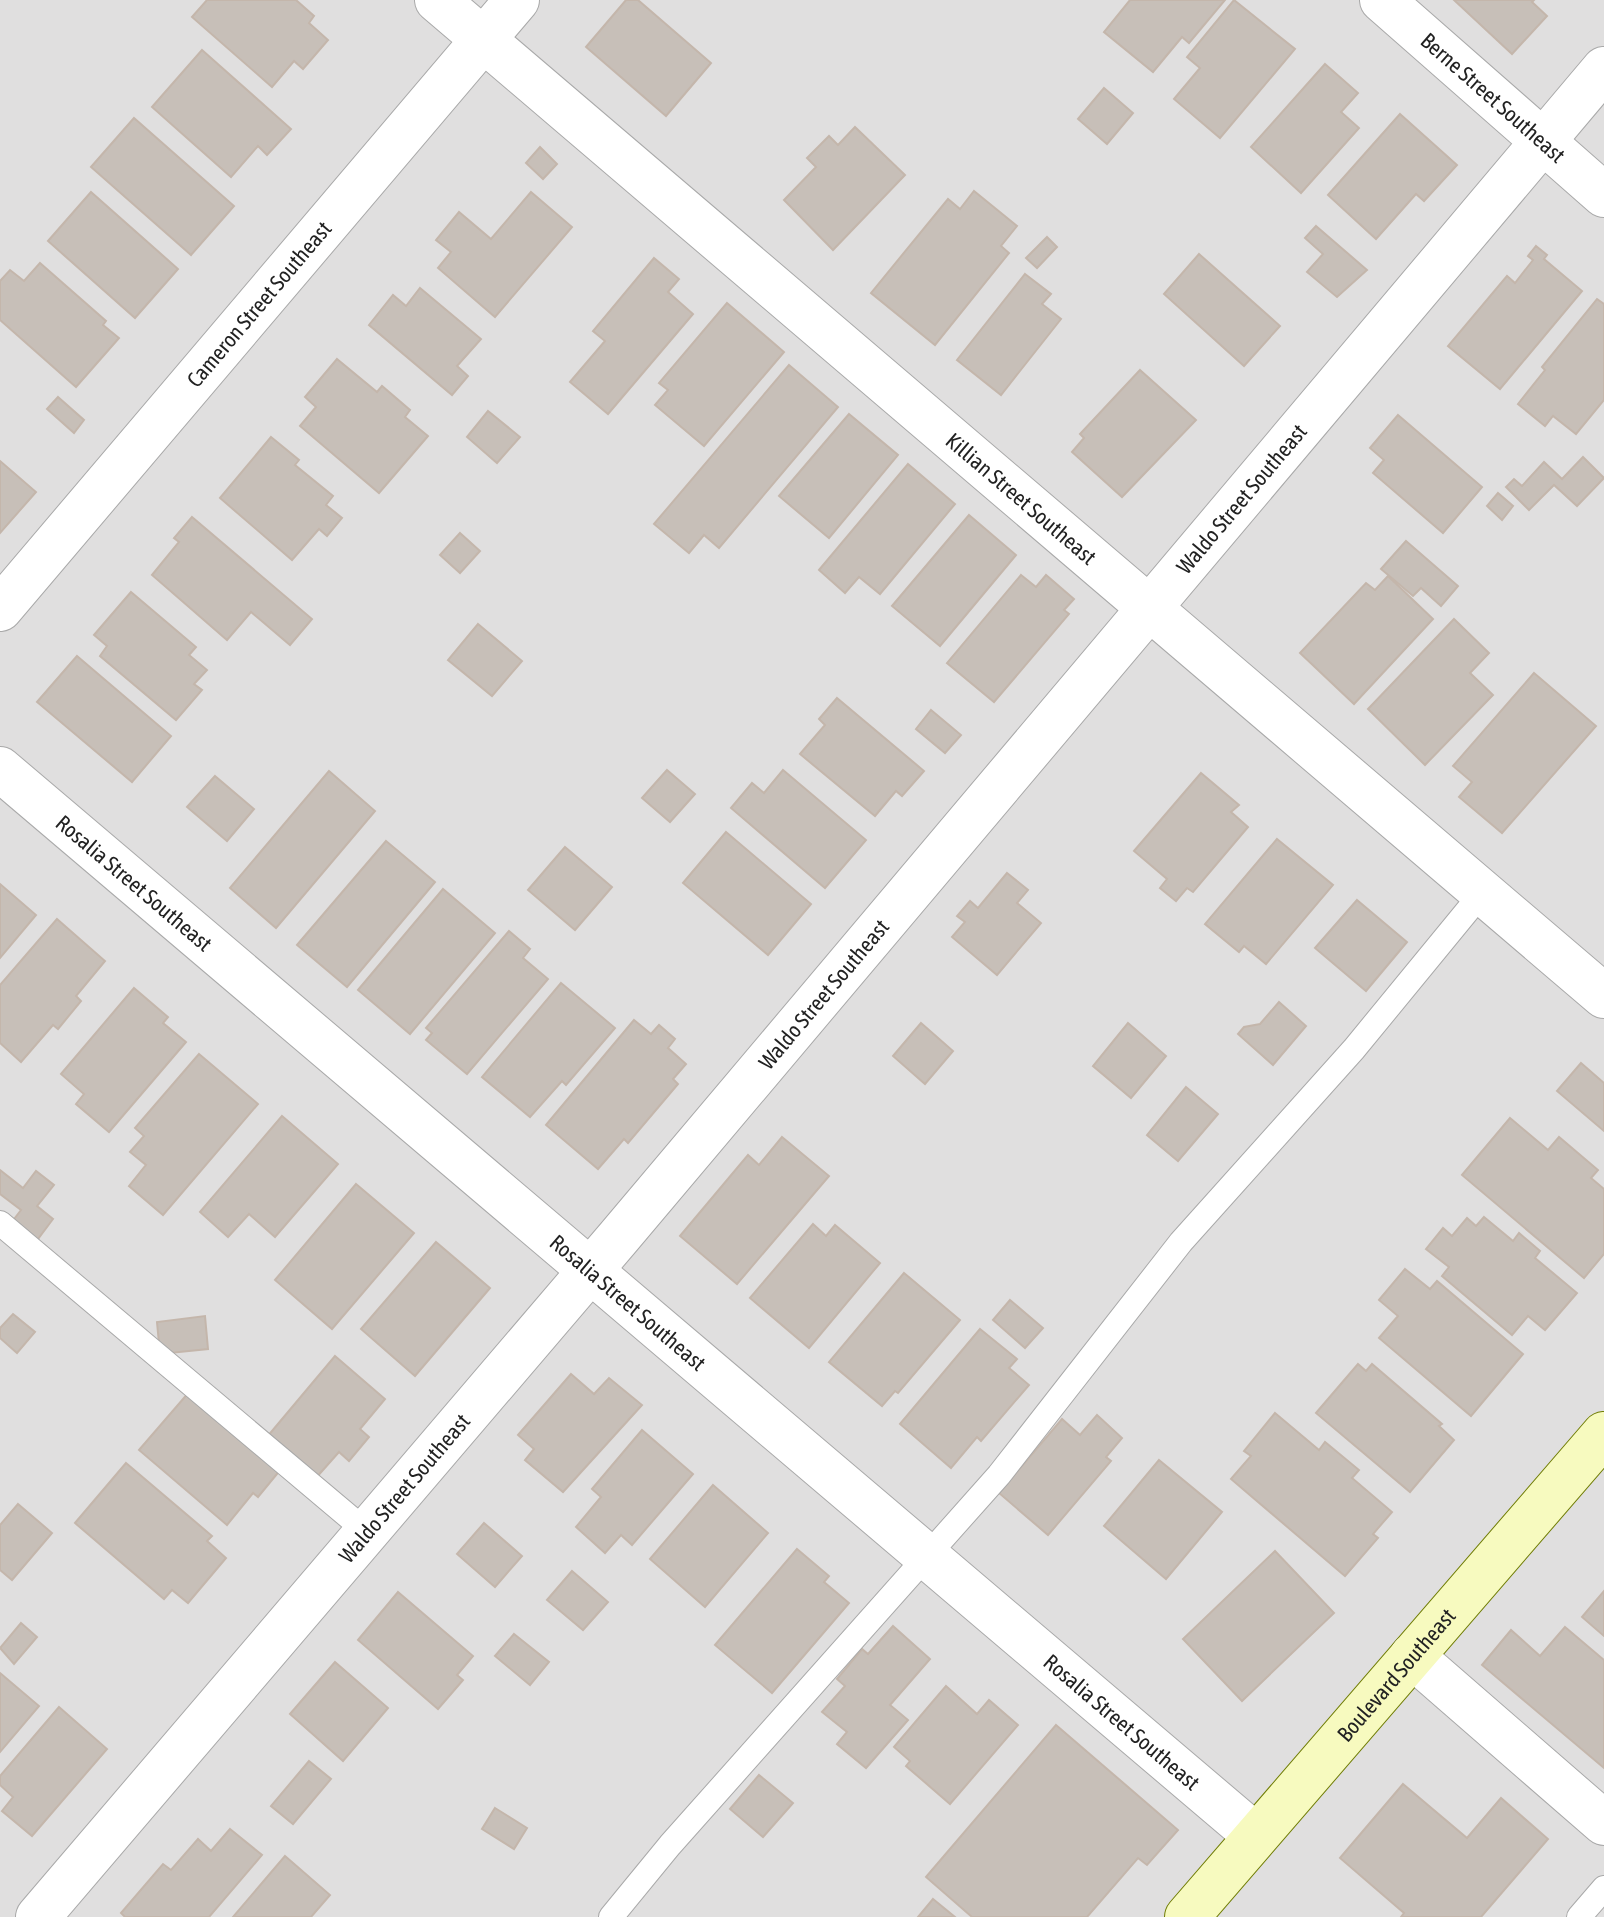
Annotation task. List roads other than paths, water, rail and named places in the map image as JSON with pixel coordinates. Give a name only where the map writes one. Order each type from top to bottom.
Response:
[{"type":"main road","name":"Boulevard Southeast","points":[[1187,1917],[1604,1434]]},
{"type":"street","name":"Killian Street Southeast","points":[[437,0],[1604,996]]},
{"type":"street","name":"Cameron Street Southeast","points":[[0,609],[517,0]]},
{"type":"street","name":"Berne Street Southeast","points":[[1382,0],[1604,195]]},
{"type":"street","name":"Waldo Street Southeast","points":[[38,1917],[590,1271],[1604,69]]},
{"type":"street","name":"Rosalia Street Southeast","points":[[0,769],[1256,1836]]},
{"type":"street","points":[[1412,1656],[1604,1823]]},
{"type":"lane","points":[[611,1917],[670,1845],[999,1475],[1181,1242],[1364,1037],[1482,893]]},
{"type":"lane","points":[[0,1223],[367,1532]]},
{"type":"lane","points":[[1579,1917],[1604,1888]]}]
